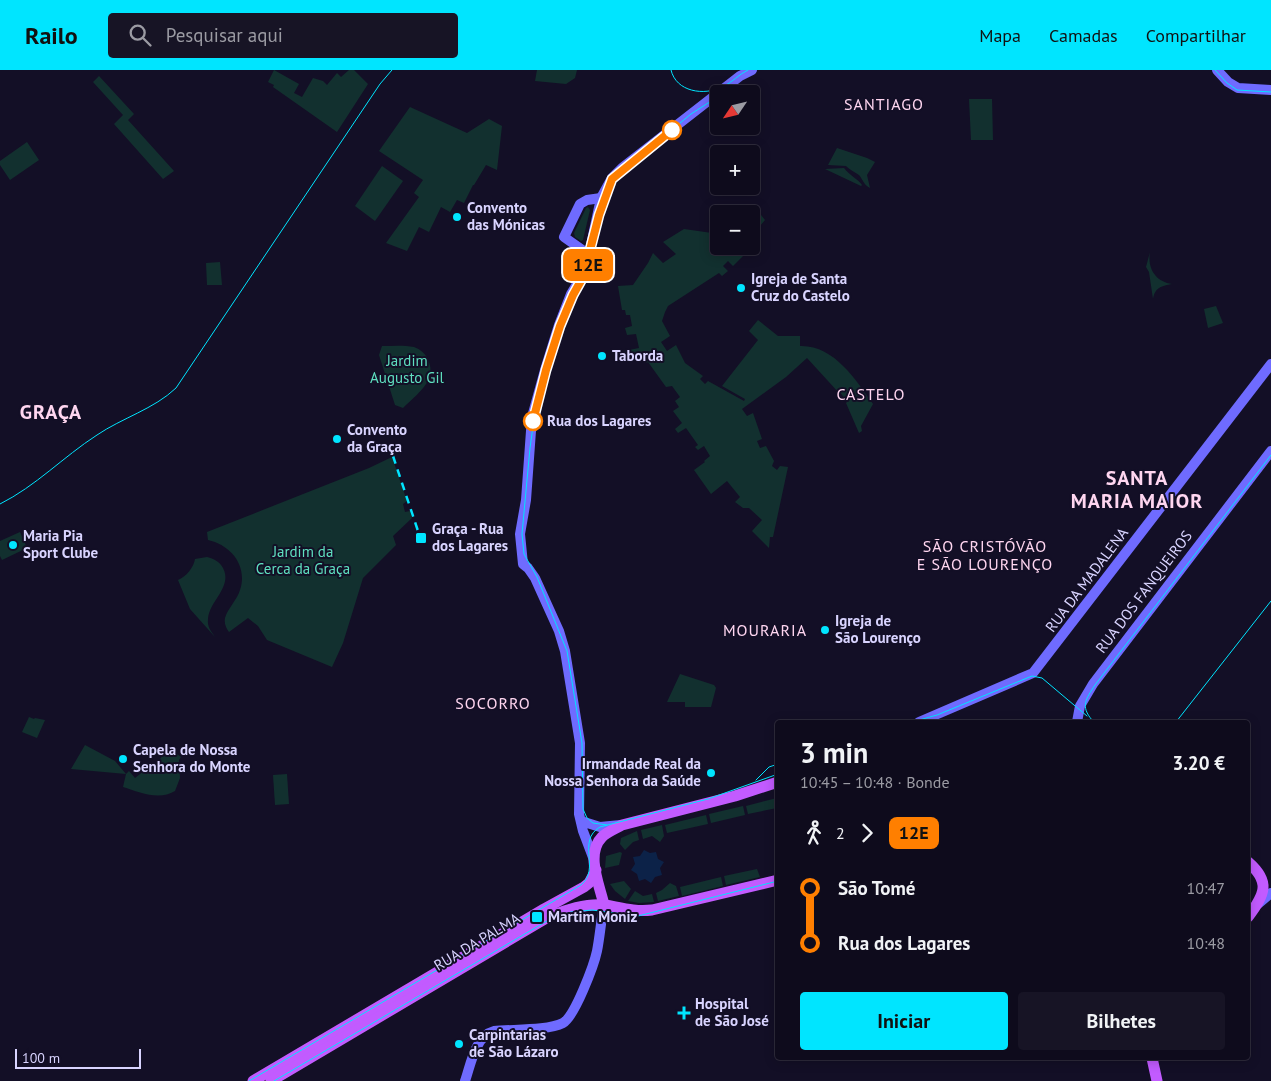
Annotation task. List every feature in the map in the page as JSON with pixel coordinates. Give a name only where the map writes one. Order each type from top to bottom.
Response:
[{"type":"main road","points":[[604,905],[595,865],[594,851],[597,842],[607,833],[622,825],[735,796],[775,783]]},
{"type":"main road","points":[[1250,864],[1260,872],[1264,884],[1263,893],[1250,914]]},
{"type":"main road","name":"RUA DA PALMA","points":[[255,1080],[584,887],[590,883],[595,865]]},
{"type":"main road","name":"RUA DA PALMA","points":[[271,1081],[548,917],[573,908],[604,905],[631,911],[652,910],[775,881]]},
{"type":"main road","points":[[1153,1060],[1157,1081]]},
{"type":"street","points":[[595,865],[579,814],[580,742],[565,651],[559,631],[535,578],[526,566],[520,534],[526,500],[529,449],[535,405],[559,325],[571,294],[586,269],[601,198],[612,178],[622,168],[740,76],[752,70]]},
{"type":"street","points":[[1217,70],[1232,85],[1243,90],[1271,90]]},
{"type":"street","points":[[588,256],[582,249],[564,238],[580,204],[587,200],[601,198]]},
{"type":"street","name":"RUA DA MADALENA","points":[[924,720],[1036,672],[1271,364]]},
{"type":"street","name":"RUA DOS FANQUEIROS","points":[[1077,720],[1080,706],[1099,676],[1271,451]]},
{"type":"street","points":[[580,821],[600,827],[622,825]]},
{"type":"street","points":[[1250,914],[1271,893]]},
{"type":"street","points":[[465,1081],[478,1044],[487,1033],[553,1026],[570,1018],[585,986],[596,955],[604,905]]},
{"type":"green space","points":[[274,70],[299,84],[294,93],[302,97],[313,78],[323,81],[327,85],[337,73],[341,77],[349,70],[354,70],[368,84],[337,132],[273,87],[274,85],[268,82]]},
{"type":"green space","points":[[537,70],[577,70],[575,78],[566,84],[535,81]]},
{"type":"green space","points":[[99,76],[134,114],[128,120],[174,171],[163,179],[114,124],[123,115],[93,82]]},
{"type":"green space","points":[[969,99],[992,99],[993,140],[971,140]]},
{"type":"green space","points":[[410,107],[467,133],[489,119],[502,126],[497,170],[486,165],[464,203],[457,200],[450,212],[441,207],[429,232],[419,227],[407,251],[386,243],[419,197],[414,193],[423,180],[379,151]]},
{"type":"green space","points":[[27,142],[39,160],[10,180],[0,165],[0,161]]},
{"type":"green space","points":[[837,148],[875,162],[867,175],[870,188],[859,175],[846,166],[828,165]]},
{"type":"green space","points":[[382,166],[403,181],[375,221],[355,206]]},
{"type":"green space","points":[[844,168],[862,185],[861,186],[825,169]]},
{"type":"green space","points":[[588,207],[590,210],[583,240],[581,241],[575,237],[574,233]]},
{"type":"green space","points":[[760,214],[765,220],[760,226]]},
{"type":"green space","points":[[684,229],[710,233],[710,255],[744,255],[733,266],[728,261],[723,266],[728,271],[722,276],[719,273],[668,306],[662,321],[670,336],[661,342],[667,351],[676,345],[685,363],[703,376],[700,379],[705,384],[708,381],[744,401],[745,399],[722,386],[758,340],[749,331],[758,320],[778,336],[800,336],[800,346],[812,347],[834,358],[851,375],[873,404],[861,426],[862,431],[859,433],[847,402],[840,392],[807,358],[786,377],[742,409],[747,416],[753,413],[762,439],[757,441],[760,448],[766,446],[774,461],[772,466],[777,470],[780,466],[788,467],[773,537],[770,537],[769,548],[752,531],[762,520],[749,508],[743,508],[735,502],[740,497],[727,481],[711,494],[694,470],[710,456],[704,446],[698,450],[695,447],[698,445],[686,428],[678,433],[675,429],[682,423],[673,411],[679,407],[675,401],[680,397],[672,386],[666,387],[648,362],[646,363],[638,352],[626,361],[624,351],[639,348],[636,334],[627,335],[625,328],[632,326],[630,315],[626,315],[625,310],[622,310],[618,286],[633,285],[653,253],[663,263],[676,254],[663,242]]},
{"type":"green space","points":[[1150,252],[1150,264],[1154,274],[1161,281],[1172,284],[1162,286],[1157,290],[1153,299],[1149,272],[1146,267]]},
{"type":"green space","points":[[220,262],[222,285],[207,285],[206,263]]},
{"type":"green space","points":[[1216,306],[1223,323],[1208,328],[1204,309]]},
{"type":"green space","name":"Jardim Augusto Gil","points":[[382,346],[414,347],[423,352],[428,360],[430,374],[428,381],[403,408],[395,405],[379,355]]},
{"type":"green space","name":"Jardim da Cerca da Graça","points":[[392,457],[407,501],[403,504],[405,512],[410,511],[412,518],[393,536],[396,545],[363,578],[343,643],[332,667],[267,640],[258,626],[248,618],[229,632],[225,618],[240,590],[242,573],[236,558],[224,547],[208,540],[207,532],[369,468]]},
{"type":"green space","name":"Maria Pia Sport Clube","points":[[20,532],[27,548],[2,560],[0,556],[0,541]]},
{"type":"green space","points":[[207,557],[220,564],[225,575],[223,588],[209,612],[209,627],[215,637],[190,609],[178,580],[189,571],[195,559]]},
{"type":"green space","points":[[680,674],[714,685],[716,688],[711,707],[685,707],[685,702],[667,702]]},
{"type":"green space","points":[[29,717],[45,720],[37,738],[22,732]]},
{"type":"green space","points":[[85,745],[115,761],[126,774],[71,769]]},
{"type":"green space","points":[[169,748],[181,757],[179,760],[180,778],[175,791],[169,794],[149,795],[123,787],[126,774],[129,771],[135,778],[144,771],[157,766]]},
{"type":"green space","points":[[287,774],[289,804],[275,805],[273,775]]},
{"type":"green space","points":[[775,799],[775,808],[748,814],[746,806]]},
{"type":"green space","points":[[743,806],[745,815],[711,823],[709,814]]},
{"type":"green space","points":[[706,815],[708,824],[667,833],[665,825]]},
{"type":"green space","points":[[662,825],[664,836],[660,842],[652,836],[643,839],[641,830]]},
{"type":"green space","points":[[637,831],[639,840],[633,842],[625,850],[620,844],[621,838]]},
{"type":"green space","points":[[622,853],[619,865],[605,868],[606,856]]},
{"type":"green space","points":[[757,869],[760,877],[726,885],[724,876]]},
{"type":"green space","points":[[721,877],[723,886],[682,896],[680,887]]},
{"type":"green space","points":[[624,881],[631,889],[625,899],[610,884]]},
{"type":"green space","points":[[670,883],[676,886],[679,896],[658,901],[656,893]]},
{"type":"green space","points":[[635,891],[643,896],[652,894],[654,902],[639,903],[628,901]]},
{"type":"water","points":[[644,850],[650,853],[656,852],[658,859],[664,862],[660,868],[662,875],[655,877],[651,883],[645,879],[639,881],[637,874],[631,870],[635,864],[633,857],[640,856]]},
{"type":"tram line","points":[[0,504],[26,489],[97,435],[148,408],[176,388],[380,84],[392,70]]},
{"type":"tram line","points":[[671,70],[679,83],[692,90],[699,91],[715,90],[748,70]]},
{"type":"tram line","points":[[1215,70],[1227,83],[1237,90],[1271,92]]},
{"type":"tram line","points":[[607,825],[593,823],[587,818],[583,809],[582,743],[567,651],[537,577],[524,554],[522,534],[536,405],[560,326],[573,295],[587,270],[599,215],[612,179],[691,114],[710,102]]},
{"type":"tram line","name":"12E","points":[[533,421],[560,326],[573,295],[588,267],[590,250],[599,215],[612,179],[672,130]]},
{"type":"tram line","points":[[1092,720],[1085,706],[1089,694],[1095,685],[1271,455]]},
{"type":"tram line","points":[[1178,720],[1271,601]]},
{"type":"tram line","points":[[919,720],[937,715],[1032,676],[1042,678],[1087,716]]},
{"type":"tram line","points":[[756,780],[769,767],[775,765]]},
{"type":"tram line","points":[[249,1081],[581,885],[587,878],[589,871],[590,840],[593,833],[600,827],[708,799],[775,775]]},
{"type":"tram line","points":[[274,1081],[552,918],[571,912],[592,910],[638,916],[775,882]]},
{"type":"railway","points":[[393,456],[419,534]]},
{"type":"place","name":"Convento das Mónicas","points":[[457,217]]},
{"type":"place","name":"Igreja de Santa Cruz do Castelo","points":[[741,288]]},
{"type":"place","name":"Taborda","points":[[602,356]]},
{"type":"place","name":"Rua dos Lagares","points":[[533,421]]},
{"type":"place","name":"Convento da Graça","points":[[337,439]]},
{"type":"place","name":"Graça - Rua dos Lagares","points":[[421,538]]},
{"type":"place","name":"Maria Pia Sport Clube","points":[[13,545]]},
{"type":"place","name":"Igreja de São Lourenço","points":[[825,630]]},
{"type":"place","name":"Capela de Nossa Senhora do Monte","points":[[123,759]]},
{"type":"place","name":"Irmandade Real da Nossa Senhora da Saúde","points":[[711,773]]},
{"type":"place","name":"Martim Moniz","points":[[537,917]]},
{"type":"place","name":"Hospital de São José","points":[[684,1013]]},
{"type":"place","name":"Carpintarias de São Lázaro","points":[[459,1044]]},
{"type":"district","name":"SANTIAGO","points":[[884,104]]},
{"type":"district","name":"CASTELO","points":[[871,394]]},
{"type":"district","name":"GRAÇA","points":[[51,412]]},
{"type":"district","name":"SANTA MARIA MAIOR","points":[[1137,490]]},
{"type":"district","name":"SÃO CRISTÓVÃO E SÃO LOURENÇO","points":[[985,555]]},
{"type":"district","name":"MOURARIA","points":[[765,630]]},
{"type":"district","name":"SOCORRO","points":[[493,703]]}]
